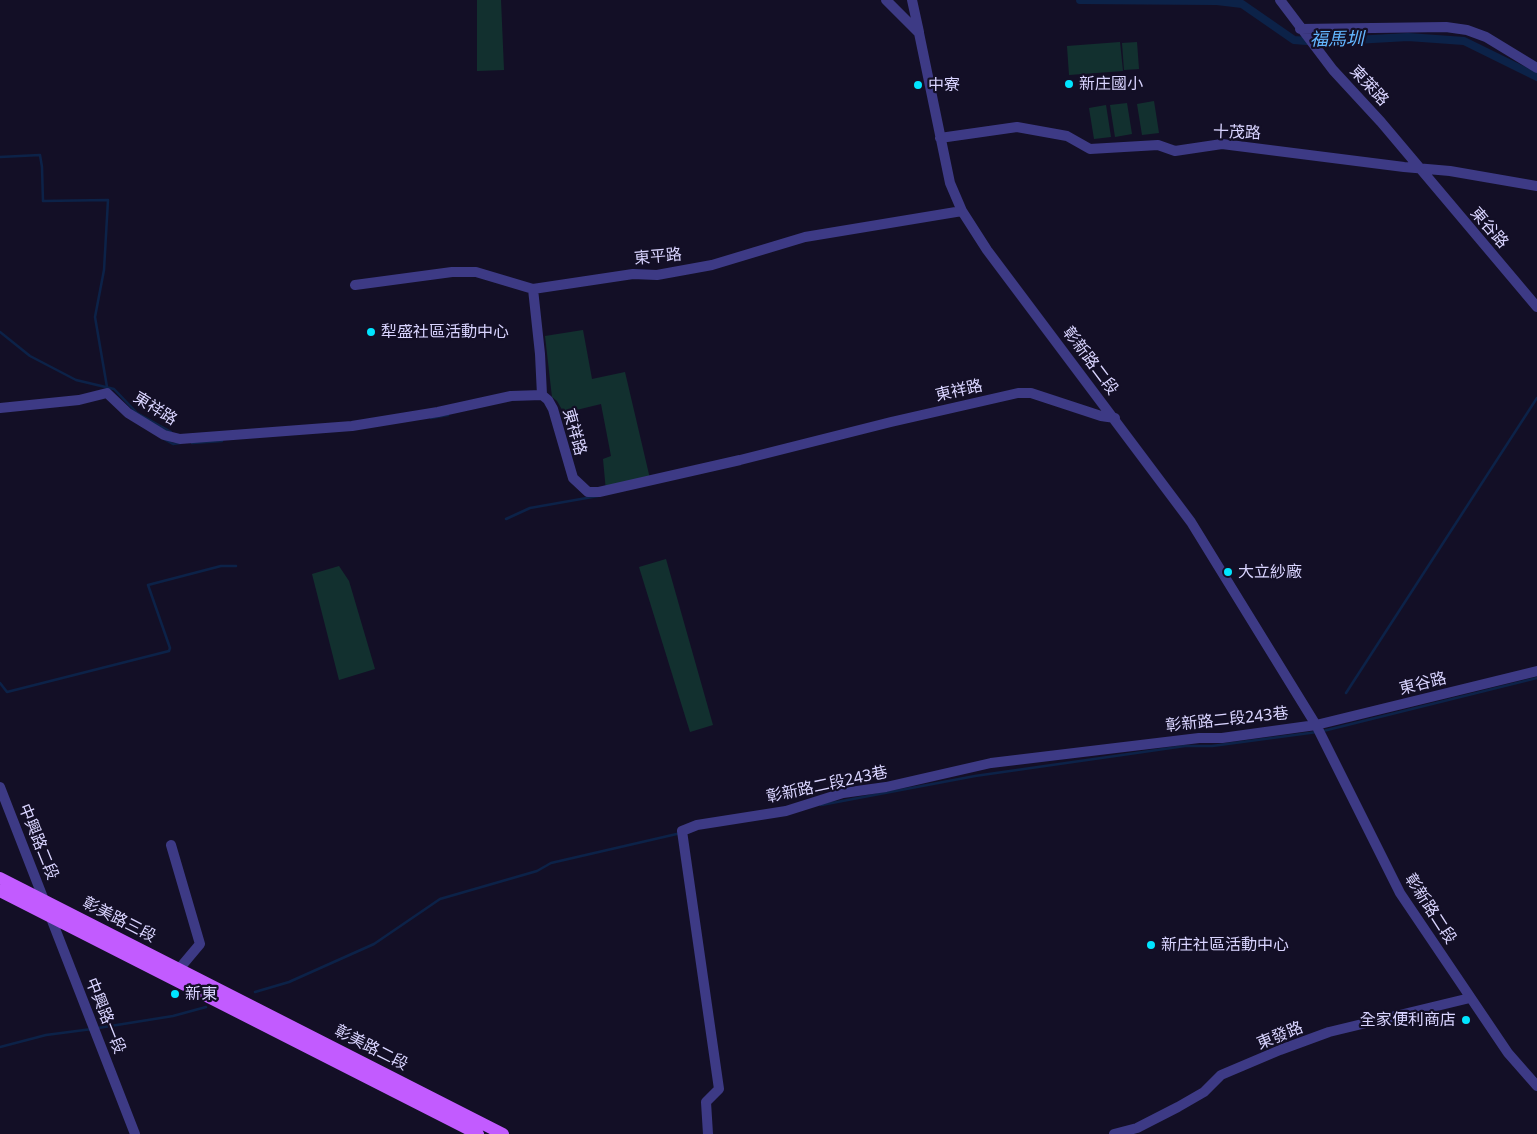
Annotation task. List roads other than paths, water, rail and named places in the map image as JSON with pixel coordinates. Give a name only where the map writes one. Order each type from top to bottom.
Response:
[{"type":"main road","name":"彰美路三段","points":[[0,878],[47,909],[220,996]]},
{"type":"main road","name":"彰美路三段","points":[[0,891],[47,909],[180,969],[220,996]]},
{"type":"main road","name":"彰美路二段","points":[[220,996],[425,1100],[503,1134]]},
{"type":"main road","name":"彰美路二段","points":[[425,1100],[478,1134]]},
{"type":"street","points":[[886,0],[919,33]]},
{"type":"street","name":"彰新路二段","points":[[912,0],[950,183],[962,211],[987,250],[1115,418],[1191,522],[1318,730],[1400,893],[1508,1053],[1537,1086]]},
{"type":"street","name":"東萊路","points":[[1280,0],[1300,29],[1333,70],[1381,122],[1418,168]]},
{"type":"street","points":[[1300,29],[1446,27],[1460,29],[1486,37],[1537,68]]},
{"type":"street","name":"十茂路","points":[[940,138],[1017,127],[1067,136],[1090,149],[1158,145],[1175,151],[1222,144],[1484,175],[1537,186]]},
{"type":"street","name":"東谷路","points":[[1418,168],[1537,306]]},
{"type":"street","name":"東平路","points":[[355,284],[452,272],[476,272],[533,289],[633,274],[658,275],[712,265],[806,237],[962,211]]},
{"type":"street","points":[[533,289],[542,395]]},
{"type":"street","name":"東祥路","points":[[0,408],[79,400],[107,393],[128,413],[164,435],[180,439],[352,426],[438,412],[511,396],[542,395],[548,400],[553,409],[573,478],[588,492],[599,492],[740,460],[891,422],[1018,393],[1031,393],[1101,416],[1115,418]]},
{"type":"street","name":"東谷路","points":[[1318,730],[1537,671]]},
{"type":"street","name":"彰新路二段243巷","points":[[708,1134],[706,1102],[719,1089],[683,835],[697,826],[786,811],[843,793],[886,788],[991,763],[1199,738],[1222,738],[1318,730]]},
{"type":"street","name":"中興路二段","points":[[0,787],[47,909]]},
{"type":"street","points":[[171,845],[200,944],[180,969]]},
{"type":"street","name":"中興路一段","points":[[47,909],[135,1134]]},
{"type":"street","name":"東發路","points":[[1114,1134],[1136,1128],[1178,1108],[1204,1092],[1222,1075],[1280,1050],[1329,1032],[1470,998]]},
{"type":"waterway","name":"福馬圳","points":[[1080,0],[1217,1],[1242,4],[1294,40],[1319,42],[1408,37],[1464,41],[1537,77]]},
{"type":"waterway","points":[[0,157],[40,155],[43,201],[108,200],[104,270],[95,317],[107,387]]},
{"type":"waterway","points":[[0,332],[30,356],[76,380],[114,389],[137,413],[171,432]]},
{"type":"waterway","points":[[1346,693],[1537,398]]},
{"type":"waterway","points":[[431,418],[448,415]]},
{"type":"waterway","points":[[164,439],[173,444],[180,443]]},
{"type":"waterway","points":[[192,443],[222,441]]},
{"type":"waterway","points":[[506,519],[530,508],[598,496]]},
{"type":"waterway","points":[[0,683],[7,692],[169,651],[170,648],[148,585],[221,566],[236,566]]},
{"type":"waterway","points":[[1323,731],[1537,678]]},
{"type":"waterway","points":[[821,805],[975,776],[1185,746],[1212,746],[1317,732]]},
{"type":"waterway","points":[[255,992],[289,982],[374,944],[440,899],[537,871],[551,863],[681,833]]},
{"type":"waterway","points":[[98,1028],[173,1016],[206,1007]]},
{"type":"waterway","points":[[0,1047],[46,1035],[92,1029]]},
{"type":"place","name":"新庄國小","points":[[1069,84]]},
{"type":"place","name":"中寮","points":[[918,85]]},
{"type":"place","name":"犁盛社區活動中心","points":[[371,332]]},
{"type":"place","name":"大立紗廠","points":[[1228,572]]},
{"type":"place","name":"新庄社區活動中心","points":[[1151,945]]},
{"type":"place","name":"新東","points":[[175,994]]},
{"type":"place","name":"全家便利商店","points":[[1466,1020]]}]
